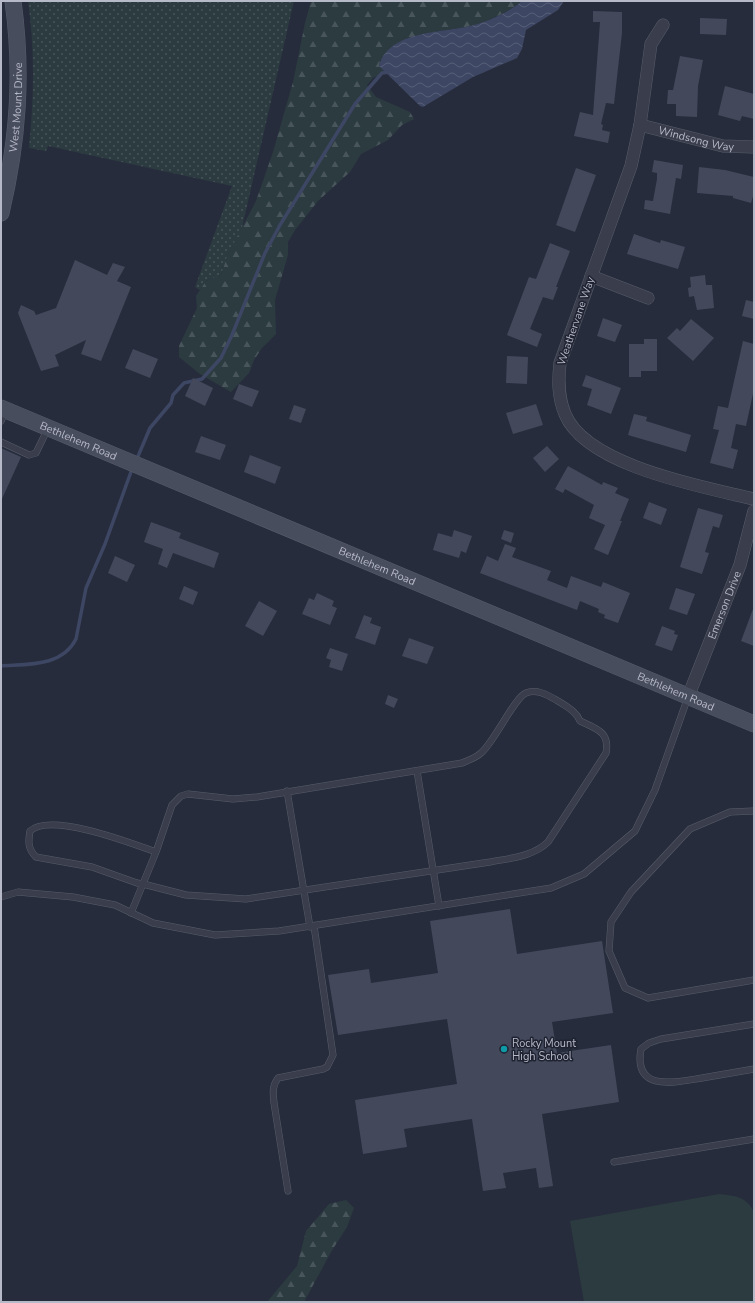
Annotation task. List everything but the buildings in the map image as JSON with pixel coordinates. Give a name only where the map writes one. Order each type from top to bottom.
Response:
[{"type":"main road","name":"West Mount Drive","points":[[1,213],[13,157],[18,122],[18,50],[13,1]]},
{"type":"main road","name":"Bethlehem Road","points":[[3,413],[48,428],[754,724]]},
{"type":"street","name":"Weathervane Way","points":[[662,25],[651,44],[640,125],[631,166],[560,364],[558,386],[560,401],[565,416],[574,430],[586,442],[617,459],[651,472],[754,499]]},
{"type":"street","name":"Windsong Way","points":[[640,125],[723,146],[754,147]]},
{"type":"street","points":[[591,276],[648,298]]},
{"type":"street","name":"Emerson Drive","points":[[688,697],[740,565],[754,511]]},
{"type":"lane","points":[[1,442],[29,455],[33,455],[36,453],[48,428]]},
{"type":"lane","points":[[131,913],[143,884],[156,852],[172,805],[181,796],[188,794],[233,799],[462,763],[480,754],[500,730],[517,700],[524,693],[531,691],[549,696],[568,707],[578,714],[580,721],[599,730],[605,736],[608,743],[606,753],[556,831],[540,849],[530,854],[246,899],[186,895],[143,884],[92,867],[36,857],[28,846],[30,831],[41,824],[97,832],[156,852]]},
{"type":"lane","points":[[1,897],[18,892],[73,897],[115,905],[153,923],[215,935],[279,931],[552,888],[584,874],[635,831],[655,790],[688,697]]},
{"type":"lane","points":[[418,771],[439,906]]},
{"type":"lane","points":[[287,791],[304,891],[312,926],[332,1055],[327,1067],[323,1069],[278,1078],[275,1082],[273,1090],[274,1103],[288,1191]]},
{"type":"lane","points":[[754,811],[730,812],[690,829],[631,892],[611,922],[609,951],[625,988],[648,998],[754,980]]},
{"type":"lane","points":[[754,1024],[661,1039],[649,1043],[641,1049],[639,1057],[643,1072],[648,1078],[667,1084],[754,1069]]},
{"type":"lane","points":[[614,1162],[754,1139]]},
{"type":"green space","points":[[28,1],[294,1],[241,232],[228,254],[221,275],[206,281],[200,290],[195,287],[232,186],[48,146],[46,151],[29,148],[32,111],[33,56]]},
{"type":"green space","points":[[311,1],[522,1],[504,13],[477,24],[432,32],[405,39],[385,54],[379,66],[385,72],[373,78],[367,85],[376,97],[410,112],[414,119],[402,125],[388,140],[361,154],[350,172],[318,201],[295,230],[288,242],[288,255],[275,300],[276,334],[262,348],[254,360],[249,373],[231,392],[200,374],[179,357],[179,346],[197,308],[196,296],[206,281],[221,275],[228,254],[256,201],[273,152],[293,82]]},
{"type":"green space","points":[[719,1194],[735,1196],[744,1200],[754,1212],[754,1302],[584,1302],[570,1221]]},
{"type":"green space","points":[[346,1200],[354,1208],[347,1227],[331,1252],[304,1302],[267,1302],[297,1266],[306,1231],[329,1204]]},
{"type":"water","points":[[522,1],[564,1],[558,10],[526,30],[522,49],[517,58],[473,77],[423,107],[420,106],[379,66],[385,54],[405,39],[432,32],[477,24],[504,13]]},
{"type":"waterway","points":[[136,461],[150,428],[171,403],[173,395],[184,383],[202,379],[221,358],[232,335],[265,253],[280,225],[355,104],[382,73],[390,72]]},
{"type":"waterway","points":[[1,666],[32,664],[53,659],[62,655],[70,648],[76,639],[86,588],[105,544],[132,469]]},
{"type":"place","name":"Rocky Mount High School","points":[[504,1049]]}]
